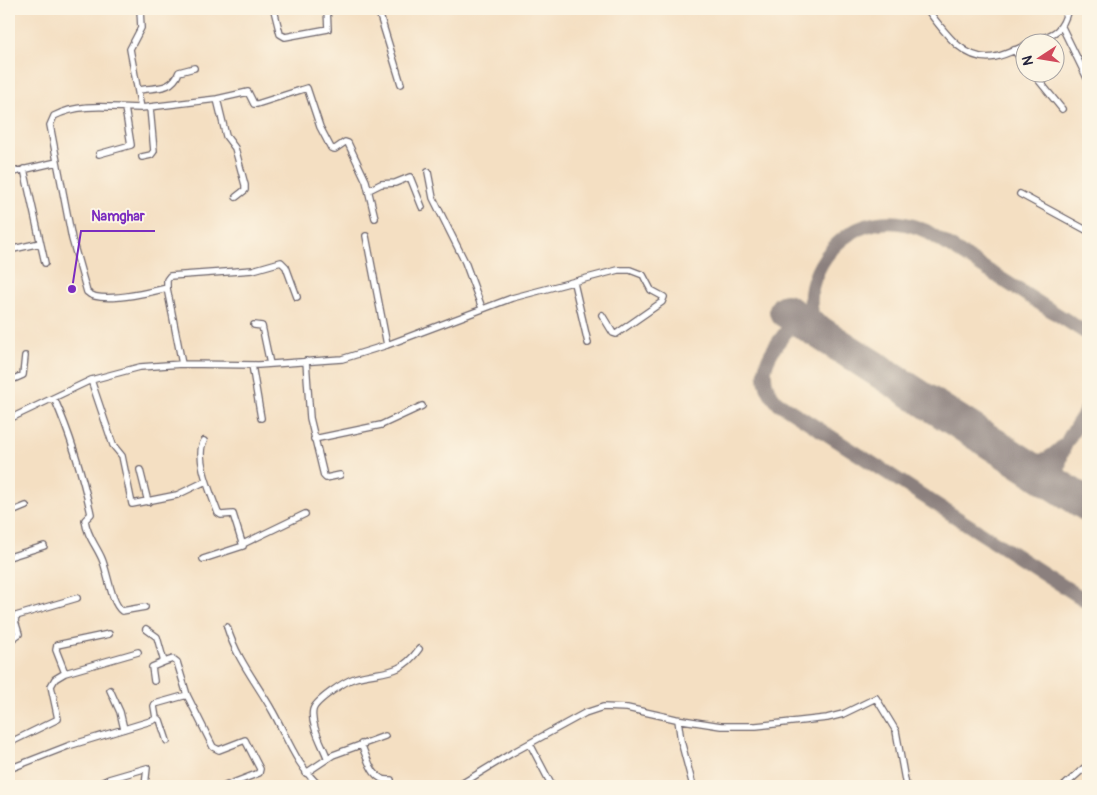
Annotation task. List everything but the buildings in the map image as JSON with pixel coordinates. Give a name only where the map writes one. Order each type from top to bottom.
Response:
[{"type":"street","points":[[141,108],[130,46],[141,28],[142,9]]},
{"type":"street","points":[[274,10],[280,34],[285,37],[328,29],[327,9]]},
{"type":"street","points":[[378,9],[400,84]]},
{"type":"street","points":[[927,9],[950,38],[973,55],[988,58],[1014,50]]},
{"type":"street","points":[[1056,32],[1062,27],[1068,9]]},
{"type":"street","points":[[1062,27],[1087,78]]},
{"type":"street","points":[[138,90],[171,85],[176,81],[178,72],[194,68]]},
{"type":"street","points":[[1040,82],[1062,109]]},
{"type":"street","points":[[167,288],[134,295],[100,298],[87,292],[72,239],[57,162],[50,122],[54,116],[72,110],[92,107],[150,108],[217,99],[248,92],[254,104],[257,104],[307,88],[320,127],[331,148],[335,149],[347,142],[369,190],[375,218]]},
{"type":"street","points":[[217,99],[226,136],[235,148],[245,185],[245,190],[236,197]]},
{"type":"street","points":[[99,154],[132,146],[125,108]]},
{"type":"street","points":[[142,157],[151,155],[154,151],[150,108]]},
{"type":"street","points":[[9,173],[57,162]]},
{"type":"street","points":[[24,169],[44,263]]},
{"type":"street","points":[[428,172],[433,198],[465,262],[482,308]]},
{"type":"street","points":[[369,190],[381,184],[395,183],[410,177],[422,206]]},
{"type":"street","points":[[1020,194],[1088,231]]},
{"type":"street","points":[[366,236],[387,345]]},
{"type":"street","points":[[9,250],[40,243]]},
{"type":"street","points":[[182,364],[167,288],[167,280],[172,275],[253,270],[281,262],[286,266],[297,297]]},
{"type":"street","points":[[9,419],[91,380],[140,366],[182,364],[252,365],[342,359],[387,345],[512,298],[618,270],[630,270],[643,275],[651,290],[664,297],[662,302],[616,334],[613,333],[602,315]]},
{"type":"street","points":[[574,283],[588,343]]},
{"type":"street","points":[[254,326],[262,326],[270,364]]},
{"type":"street","points":[[9,381],[23,375],[25,356]]},
{"type":"street","points":[[306,361],[310,390],[309,412],[314,439],[325,477],[340,475]]},
{"type":"street","points":[[252,365],[261,418]]},
{"type":"street","points":[[91,380],[113,445],[122,456],[131,503],[136,505],[185,493],[206,481]]},
{"type":"street","points":[[54,398],[77,457],[91,512],[85,520],[90,540],[102,559],[117,604],[122,611],[145,607]]},
{"type":"street","points":[[314,439],[381,424],[422,406]]},
{"type":"street","points":[[204,441],[201,449],[206,481],[218,513],[221,515],[233,514],[242,544]]},
{"type":"street","points":[[140,470],[148,502]]},
{"type":"street","points":[[9,513],[26,506]]},
{"type":"street","points":[[203,559],[241,548],[242,544],[305,514]]},
{"type":"street","points":[[9,557],[44,546]]},
{"type":"street","points":[[9,640],[19,634],[15,621],[16,616],[77,598]]},
{"type":"street","points":[[227,627],[242,665],[272,710],[306,773],[320,786]]},
{"type":"street","points":[[146,629],[157,637],[164,662]]},
{"type":"street","points":[[66,673],[56,650],[57,645],[109,634]]},
{"type":"street","points":[[327,757],[312,713],[315,705],[349,680],[384,674],[399,668],[408,662],[419,649]]},
{"type":"street","points":[[9,743],[58,720],[51,686],[55,679],[66,673],[138,652]]},
{"type":"street","points":[[154,681],[152,667],[174,660],[187,694],[213,747],[219,750],[245,740],[260,769],[258,773],[225,786]]},
{"type":"street","points":[[110,690],[120,712],[124,728]]},
{"type":"street","points":[[167,741],[160,720],[156,718],[154,706],[187,694]]},
{"type":"street","points":[[458,786],[530,744],[603,706],[627,708],[678,720],[721,726],[783,724],[843,714],[876,698],[896,731],[906,786]]},
{"type":"street","points":[[9,768],[68,746],[156,718]]},
{"type":"street","points":[[678,720],[681,741],[693,786]]},
{"type":"street","points":[[306,773],[327,757],[385,736]]},
{"type":"street","points":[[361,744],[376,777],[384,781],[391,780]]},
{"type":"street","points":[[530,744],[552,786]]},
{"type":"street","points":[[94,786],[109,779],[147,768],[145,786]]},
{"type":"street","points":[[1064,786],[1084,768],[1088,768]]},
{"type":"taxiway","points":[[822,335],[814,320],[811,304],[812,288],[817,272],[837,244],[851,233],[866,226],[889,222],[911,225],[926,231],[1088,334]]},
{"type":"taxiway","points":[[796,318],[774,348],[765,369],[765,379],[769,390],[777,402],[1088,602]]},
{"type":"taxiway","points":[[1059,486],[1058,474],[1062,453],[1070,436],[1088,408]]},
{"type":"taxiway","points":[[1022,462],[1028,463],[1045,459],[1064,445]]},
{"type":"runway","points":[[786,311],[1088,505]]},
{"type":"place","name":"Namghar","points":[[72,289]]}]
